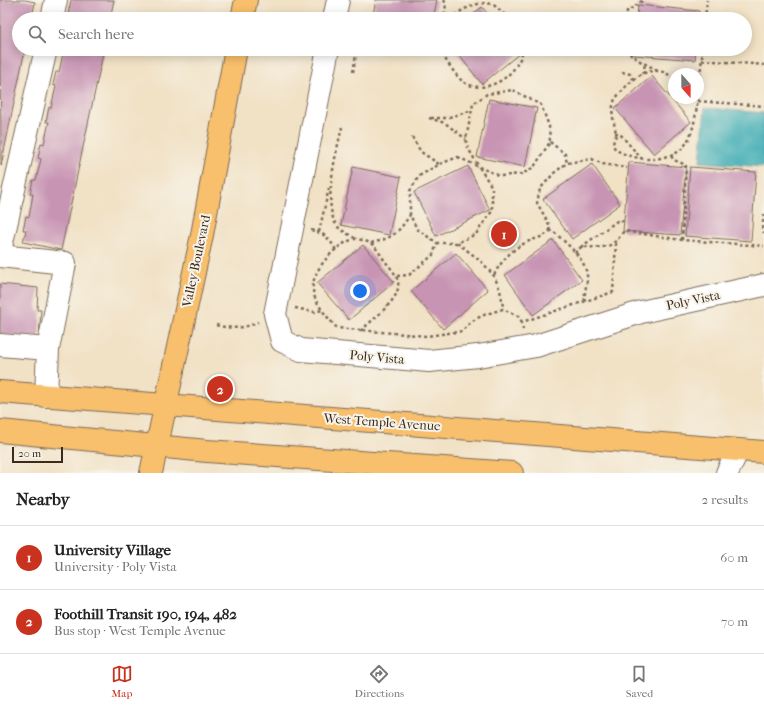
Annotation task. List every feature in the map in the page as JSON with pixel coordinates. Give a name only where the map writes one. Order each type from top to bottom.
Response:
[{"type":"main road","points":[[243,12],[246,0]]},
{"type":"main road","name":"Valley Boulevard","points":[[151,473],[202,235],[235,56]]},
{"type":"main road","name":"West Temple Avenue","points":[[0,392],[764,452]]},
{"type":"main road","points":[[0,431],[156,446],[512,473]]},
{"type":"street","points":[[53,12],[56,0]]},
{"type":"street","points":[[335,12],[338,0]]},
{"type":"street","points":[[0,251],[44,56]]},
{"type":"street","name":"Poly Vista","points":[[327,56],[275,314],[282,341],[301,350],[429,361],[531,347],[641,312],[764,285]]},
{"type":"street","points":[[0,256],[65,263],[48,349],[46,396]]},
{"type":"street","points":[[0,345],[48,349]]},
{"type":"street","points":[[727,473],[738,450]]},
{"type":"path","points":[[444,0],[446,4],[445,12]]},
{"type":"path","points":[[628,12],[628,10],[633,8],[642,0]]},
{"type":"path","points":[[706,12],[707,0]]},
{"type":"path","points":[[459,12],[474,5],[491,2],[501,12]]},
{"type":"path","points":[[352,72],[355,56]]},
{"type":"path","points":[[443,56],[446,62],[465,83],[486,87],[502,80],[513,72],[523,56]]},
{"type":"path","points":[[634,56],[645,64],[657,70],[668,73]]},
{"type":"path","points":[[701,68],[702,56]]},
{"type":"path","points":[[702,60],[764,65]]},
{"type":"path","points":[[643,74],[645,64]]},
{"type":"path","points":[[657,70],[633,78],[614,100],[612,114],[615,133],[613,144],[615,149],[629,156],[653,160],[671,156],[684,145],[694,126],[696,104]]},
{"type":"path","points":[[622,72],[630,74],[633,78]]},
{"type":"path","points":[[470,111],[466,138],[468,148],[479,167],[492,187],[492,211],[476,234],[456,243],[437,243],[417,228],[410,215],[410,191],[419,176],[440,164],[458,157],[479,167],[500,176],[522,174],[534,168],[550,142],[549,126],[541,105],[513,90],[487,94],[473,104],[470,111]]},
{"type":"path","points":[[704,100],[764,106]]},
{"type":"path","points":[[466,138],[445,123],[429,118],[446,118],[470,111]]},
{"type":"path","points":[[319,232],[342,128]]},
{"type":"path","points":[[615,133],[620,134],[641,158]]},
{"type":"path","points":[[412,137],[421,152],[440,164]]},
{"type":"path","points":[[550,142],[565,154],[567,163]]},
{"type":"path","points":[[629,156],[632,148]]},
{"type":"path","points":[[671,156],[674,160],[686,165],[682,240]]},
{"type":"path","points":[[550,231],[548,222],[537,203],[540,189],[554,173],[567,163],[592,159],[603,164],[628,168]]},
{"type":"path","points":[[330,186],[333,218],[338,227],[356,239],[372,243],[387,239],[399,231],[410,215]]},
{"type":"path","points":[[764,214],[762,229],[764,233]]},
{"type":"path","points":[[575,253],[617,221],[624,221]]},
{"type":"path","points":[[293,226],[319,232],[329,238],[336,250]]},
{"type":"path","points":[[550,231],[554,232],[584,264],[587,280],[583,291],[585,302]]},
{"type":"path","points":[[494,275],[501,262],[513,251],[527,242],[544,236],[550,231]]},
{"type":"path","points":[[581,247],[609,247],[616,242],[624,231],[682,240],[764,246]]},
{"type":"path","points":[[356,239],[346,243],[336,250],[317,269],[314,281],[312,291],[322,310],[337,328],[427,336],[463,331],[467,324],[481,316],[503,309],[518,316],[522,322],[531,347]]},
{"type":"path","points":[[522,322],[613,292],[616,242]]},
{"type":"path","points":[[361,331],[391,303],[398,288],[397,276],[372,243]]},
{"type":"path","points":[[397,276],[408,275],[433,256],[437,243]]},
{"type":"path","points":[[456,243],[478,258],[494,275],[502,292],[503,309]]},
{"type":"path","points":[[216,325],[229,328],[248,326],[289,307],[315,312],[322,310]]},
{"type":"water","points":[[705,108],[764,113],[764,167],[700,162]]},
{"type":"building","points":[[0,0],[25,0],[35,2],[33,12],[12,12],[12,56],[24,56],[1,166]]},
{"type":"building","points":[[71,0],[114,0],[111,12],[68,12]]},
{"type":"building","points":[[376,0],[437,0],[434,12],[373,12]]},
{"type":"building","points":[[638,5],[699,11],[699,12],[638,12]]},
{"type":"building","points":[[482,7],[486,12],[476,12]]},
{"type":"building","points":[[62,56],[103,56],[61,250],[23,242],[26,230],[23,230],[26,216],[29,217],[33,194],[30,194],[33,180],[36,180],[41,159],[38,158],[41,143],[44,144],[49,122],[46,122],[49,107],[51,108],[56,86],[53,85],[56,72],[59,72]]},
{"type":"building","points":[[460,56],[516,56],[482,84]]},
{"type":"building","points":[[646,56],[695,56],[695,60]]},
{"type":"building","points":[[652,76],[668,95],[668,104],[676,104],[691,122],[654,154],[615,108]]},
{"type":"building","points":[[489,99],[537,108],[525,167],[477,157]]},
{"type":"building","points":[[629,162],[686,167],[680,235],[623,231]]},
{"type":"building","points":[[592,164],[620,204],[572,239],[543,199]]},
{"type":"building","points":[[468,166],[490,210],[436,236],[414,192]]},
{"type":"building","points":[[353,167],[401,177],[389,235],[341,225]]},
{"type":"building","points":[[690,167],[756,172],[751,241],[685,236]]},
{"type":"building","points":[[553,240],[582,280],[533,315],[505,275]]},
{"type":"building","points":[[363,245],[394,282],[349,320],[317,283]]},
{"type":"building","points":[[456,253],[488,290],[443,329],[411,291]]},
{"type":"building","points":[[0,284],[38,288],[37,310],[41,310],[39,338],[0,335]]},
{"type":"place","name":"University Village","points":[[504,234]]},
{"type":"place","name":"Foothill Transit 190, 194, 482","points":[[220,389]]}]
